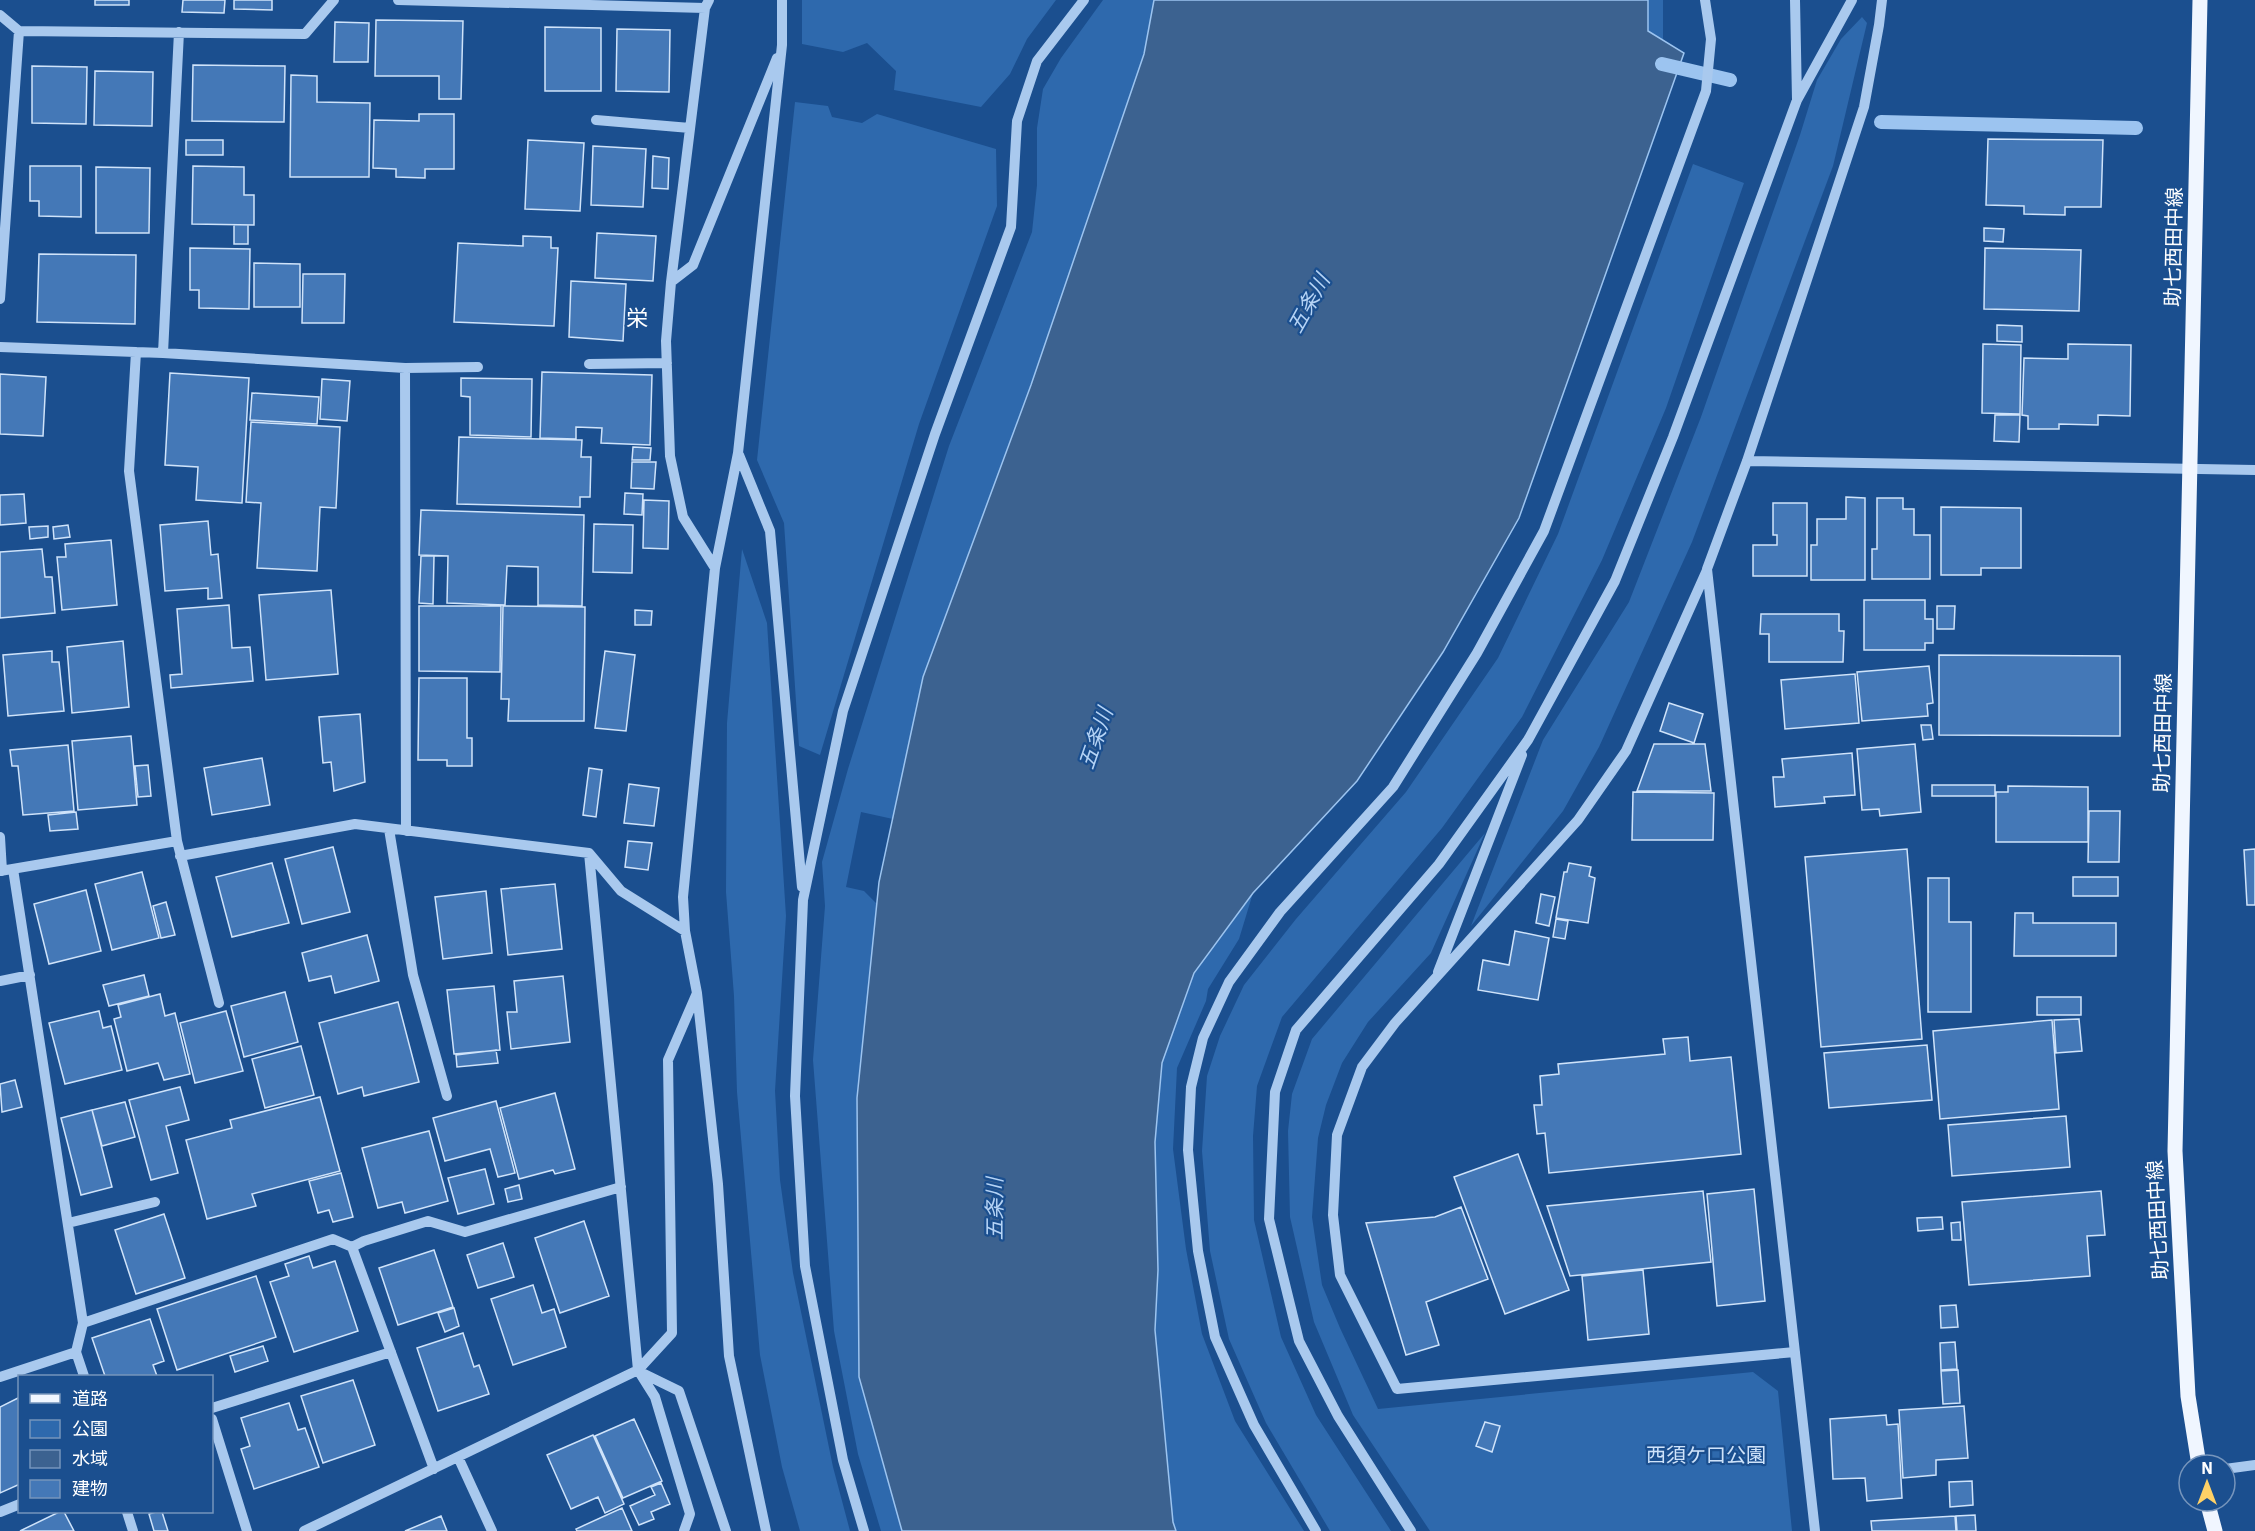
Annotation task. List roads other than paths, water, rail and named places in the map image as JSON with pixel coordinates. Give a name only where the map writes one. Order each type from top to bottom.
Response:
[{"type":"main road","name":"助七西田中線","points":[[2197,1453],[2187,1396],[2175,1151],[2188,468],[2200,0]]},
{"type":"main road","points":[[2210,1513],[2215,1531]]},
{"type":"street","points":[[0,15],[19,31],[305,34],[334,0]]},
{"type":"street","points":[[398,0],[707,4],[671,282],[666,341],[670,456],[683,517],[715,568]]},
{"type":"street","points":[[766,1531],[729,1356],[718,1184],[697,993],[685,931],[683,897],[715,568],[738,453],[782,45],[782,0]]},
{"type":"street","points":[[803,900],[843,711],[935,434],[1011,227],[1017,121],[1037,62],[1084,0]]},
{"type":"street","points":[[1316,1531],[1254,1425],[1215,1337],[1198,1251],[1188,1150],[1191,1087],[1203,1038],[1229,982],[1280,912],[1393,787],[1478,653],[1544,531],[1706,91],[1710,39],[1705,0]]},
{"type":"street","points":[[1795,0],[1797,100]]},
{"type":"street","points":[[1411,1531],[1338,1416],[1299,1341],[1269,1219],[1275,1092],[1296,1030],[1439,864],[1528,740],[1615,581],[1673,437],[1797,100],[1852,0]]},
{"type":"street","points":[[1795,1352],[1397,1389],[1340,1275],[1332,1215],[1337,1135],[1362,1067],[1395,1023],[1578,820],[1626,752],[1707,569],[1747,461],[1864,107],[1880,25],[1882,0]]},
{"type":"street","points":[[0,299],[19,31]]},
{"type":"street","points":[[163,353],[178,32]]},
{"type":"street","points":[[671,282],[693,265],[782,45]]},
{"type":"street","points":[[596,120],[690,128]]},
{"type":"street","points":[[0,347],[163,353],[405,368],[478,367]]},
{"type":"street","points":[[136,352],[129,471],[177,841],[219,1003]]},
{"type":"street","points":[[589,364],[667,363]]},
{"type":"street","points":[[405,368],[406,831]]},
{"type":"street","points":[[738,453],[770,531],[803,900],[795,1096],[805,1266],[843,1460],[864,1531]]},
{"type":"street","points":[[1747,461],[2255,470]]},
{"type":"street","points":[[1707,569],[1815,1531]]},
{"type":"street","points":[[1435,979],[1528,740]]},
{"type":"street","points":[[180,856],[355,824],[589,853],[621,891],[685,931]]},
{"type":"street","points":[[389,829],[413,975],[447,1096]]},
{"type":"street","points":[[0,837],[5,870],[30,975],[83,1323],[76,1352],[83,1375]]},
{"type":"street","points":[[5,870],[177,841]]},
{"type":"street","points":[[589,853],[638,1370],[655,1397],[690,1514],[684,1531]]},
{"type":"street","points":[[0,981],[30,975]]},
{"type":"street","points":[[304,1531],[638,1370],[672,1333],[668,1060],[697,993]]},
{"type":"street","points":[[352,1247],[428,1221],[465,1232],[621,1187]]},
{"type":"street","points":[[68,1223],[155,1203]]},
{"type":"street","points":[[83,1323],[333,1239],[352,1247],[434,1469]]},
{"type":"street","points":[[0,1377],[76,1352]]},
{"type":"street","points":[[213,1408],[391,1352]]},
{"type":"street","points":[[638,1370],[679,1391],[726,1531]]},
{"type":"street","points":[[213,1422],[247,1531]]},
{"type":"street","points":[[458,1457],[492,1531]]},
{"type":"street","points":[[2237,1467],[2255,1465]]},
{"type":"street","points":[[0,1512],[18,1505]]},
{"type":"street","points":[[127,1513],[133,1531]]},
{"type":"water","name":"五条川","points":[[1154,0],[1648,0],[1648,31],[1684,53],[1519,518],[1443,652],[1357,781],[1253,893],[1194,973],[1162,1063],[1155,1142],[1158,1270],[1155,1330],[1173,1522],[1176,1531],[902,1531],[859,1377],[857,1098],[879,882],[923,677],[1031,385],[1144,54]]},
{"type":"waterway","points":[[1662,64],[1730,80]]},
{"type":"waterway","points":[[1881,122],[2136,128]]},
{"type":"district","name":"栄","points":[[637,317]]},
{"type":"park label","name":"西須ケ口公園","points":[[1706,1454]]}]
